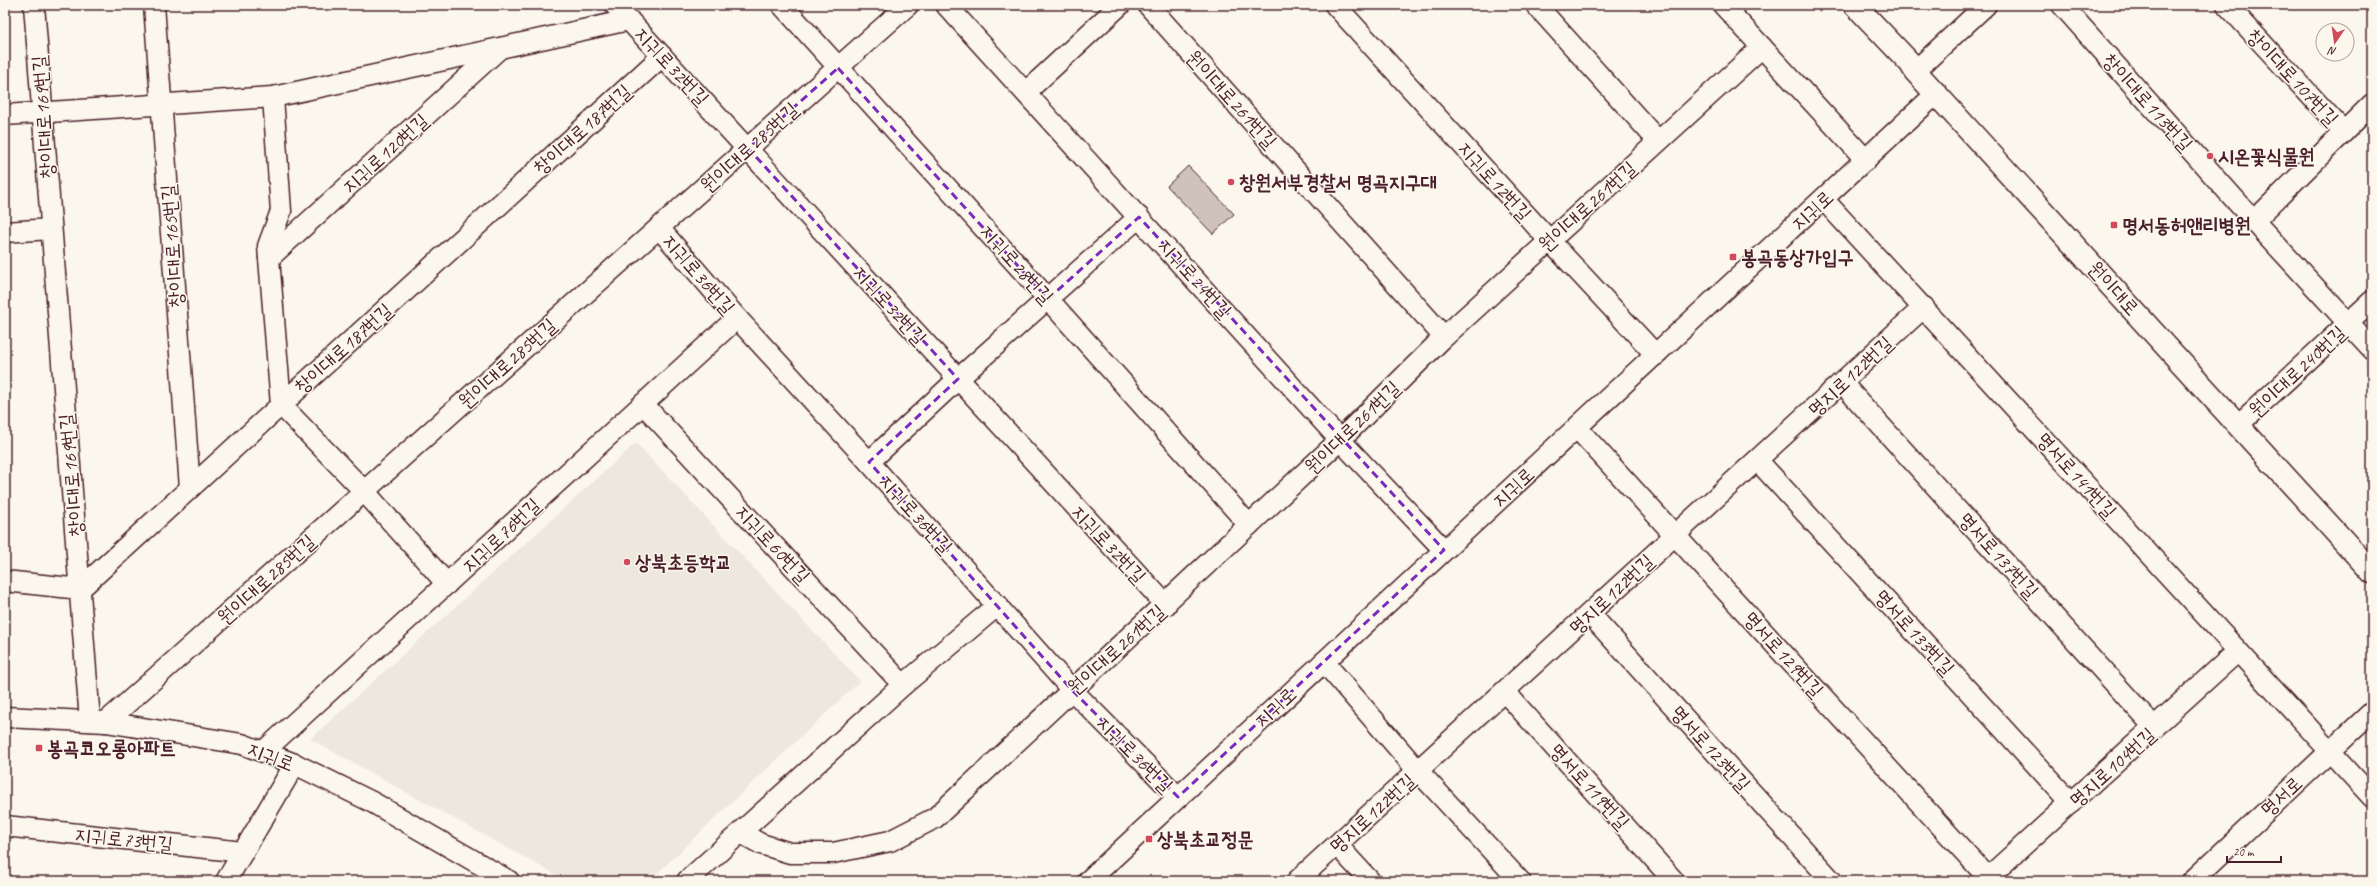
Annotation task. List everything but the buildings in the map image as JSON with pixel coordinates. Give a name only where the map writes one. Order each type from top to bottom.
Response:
[{"type":"main road","name":"원이대로","points":[[1855,5],[1911,64],[1916,72],[1937,93],[2372,572]]},
{"type":"street","name":"창이대로169번길","points":[[34,5],[80,589],[98,721]]},
{"type":"street","name":"창이대로165번길","points":[[154,5],[190,488]]},
{"type":"street","name":"지귀로32번길","points":[[615,5],[748,148],[1166,605]]},
{"type":"street","name":"지귀로28번길","points":[[782,5],[1048,298],[1248,525]]},
{"type":"street","name":"원이대로285번길","points":[[98,721],[364,492],[908,5]]},
{"type":"street","name":"지귀로24번길","points":[[946,5],[1340,440],[1444,550]]},
{"type":"street","points":[[1026,92],[1120,5]]},
{"type":"street","name":"원이대로261번길","points":[[1148,5],[1444,337]]},
{"type":"street","name":"지귀로12번길","points":[[1335,5],[1656,355]]},
{"type":"street","points":[[1536,5],[1658,141]]},
{"type":"street","points":[[1723,5],[1866,160]]},
{"type":"street","points":[[1916,72],[1986,5]]},
{"type":"street","name":"창이대로113번길","points":[[2062,5],[2254,221],[2372,349]]},
{"type":"street","name":"창이대로107번길","points":[[2227,5],[2344,132]]},
{"type":"street","points":[[5,115],[273,97],[629,20]]},
{"type":"street","name":"원이대로261번길","points":[[741,833],[762,844],[790,853],[833,853],[890,841],[935,818],[1071,689],[1166,605],[1248,525],[1340,440],[1444,337],[1762,47]]},
{"type":"street","name":"지귀로120번길","points":[[269,258],[500,48]]},
{"type":"street","name":"창이대로187번길","points":[[80,589],[662,56]]},
{"type":"street","name":"지귀로","points":[[1088,881],[1824,200],[1937,93]]},
{"type":"street","points":[[273,97],[282,210],[268,246],[281,405],[364,492],[447,584]]},
{"type":"street","points":[[2254,221],[2372,104]]},
{"type":"street","name":"명서로141번길","points":[[1824,200],[1924,307],[2372,797]]},
{"type":"street","points":[[869,462],[958,379],[1139,217]]},
{"type":"street","name":"지귀로36번길","points":[[659,228],[737,318],[998,605],[1071,689],[1178,797]]},
{"type":"street","points":[[5,232],[51,229]]},
{"type":"street","name":"원이대로240번길","points":[[2238,425],[2372,301]]},
{"type":"street","name":"명지로122번길","points":[[1297,881],[1590,614],[1674,534],[1758,461],[1924,307]]},
{"type":"street","name":"지귀로76번길","points":[[264,751],[737,318]]},
{"type":"street","name":"명서로137번길","points":[[1842,383],[2155,728]]},
{"type":"street","name":"지귀로60번길","points":[[643,404],[903,685]]},
{"type":"street","name":"명서로129번길","points":[[1577,428],[1988,880]]},
{"type":"street","name":"명서로133번길","points":[[1758,461],[2071,803]]},
{"type":"street","points":[[5,582],[80,589]]},
{"type":"street","points":[[687,881],[903,685],[998,605]]},
{"type":"street","name":"명서로123번길","points":[[1590,614],[1832,881]]},
{"type":"street","name":"명지로104번길","points":[[1988,880],[2238,651]]},
{"type":"street","points":[[1324,662],[1418,771],[1520,881]]},
{"type":"street","name":"명서로119번길","points":[[1505,692],[1674,881]]},
{"type":"street","name":"명서로","points":[[2192,881],[2372,712]]},
{"type":"street","name":"지귀로","points":[[5,717],[98,721],[242,744],[264,751],[295,764],[372,802],[510,881]]},
{"type":"street","points":[[232,879],[244,852],[295,764]]},
{"type":"street","name":"지귀로73번길","points":[[5,826],[244,852]]},
{"type":"street","points":[[1337,845],[1370,881]]},
{"type":"highlighted area","points":[[838,68],[1048,299],[1139,217],[1444,550],[1178,797],[1071,689],[869,462],[958,379],[748,148]]},
{"type":"shaded area","name":"상북초등학교","points":[[636,443],[860,681],[649,881],[567,881],[310,739]]},
{"type":"place","name":"시온꽃식물원","points":[[2210,156]]},
{"type":"place","name":"창원서부경찰서 명곡지구대","points":[[1231,182]]},
{"type":"place","name":"명서동허앤리병원","points":[[2114,225]]},
{"type":"place","name":"봉곡동상가입구","points":[[1733,257]]},
{"type":"place","name":"상북초등학교","points":[[627,562]]},
{"type":"place","name":"봉곡코오롱아파트","points":[[39,748]]},
{"type":"place","name":"상북초교정문","points":[[1149,839]]}]
